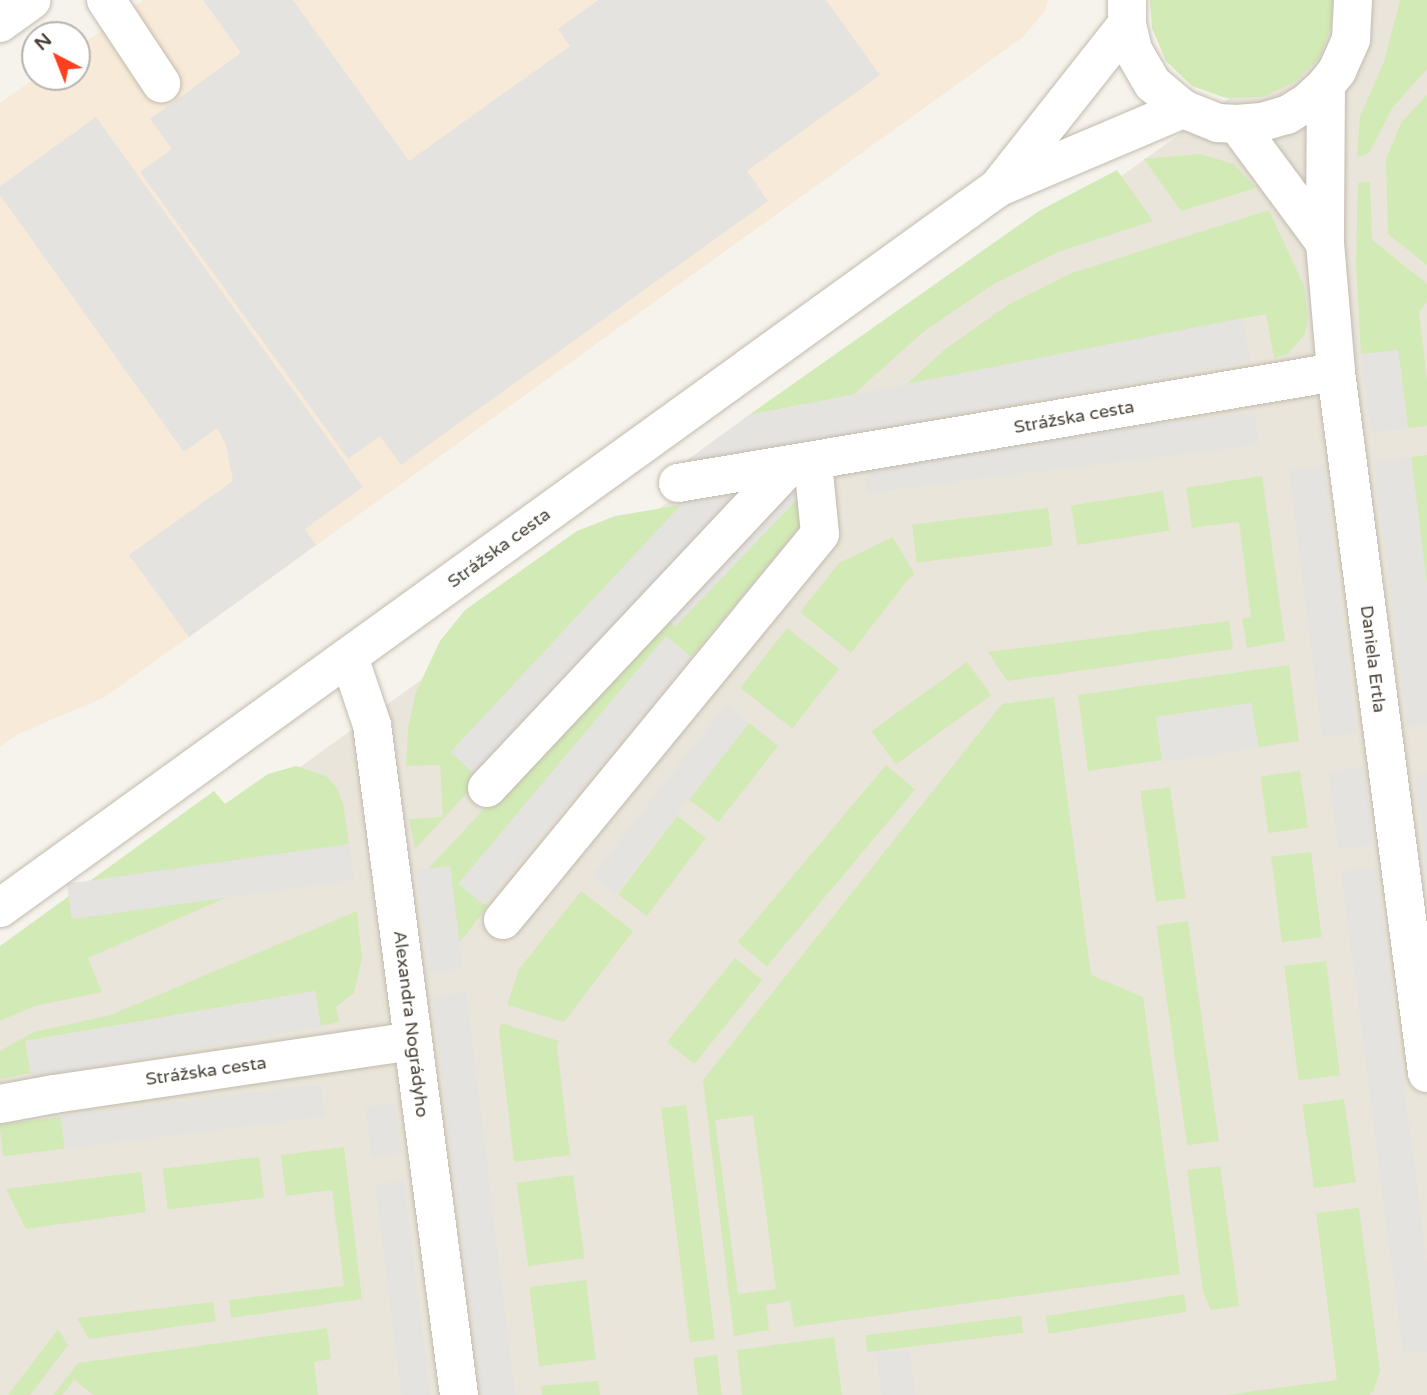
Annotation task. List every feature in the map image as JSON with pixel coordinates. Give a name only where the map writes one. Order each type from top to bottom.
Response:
[{"type":"street","points":[[0,23],[32,0]]},
{"type":"street","points":[[106,0],[161,83]]},
{"type":"street","name":"Strážska cesta","points":[[1127,12],[1133,50],[1145,74],[1161,93],[1182,109],[1218,123],[1237,124],[1262,122],[1287,115],[1308,102],[1326,85],[1337,71],[1350,39],[1353,0]]},
{"type":"street","name":"Strážska cesta","points":[[999,187],[1127,12]]},
{"type":"street","name":"Daniela Ertla","points":[[1326,85],[1325,243],[1336,372],[1427,1073]]},
{"type":"street","name":"Strážska cesta","points":[[0,908],[999,187],[1182,109]]},
{"type":"street","points":[[1237,124],[1325,243]]},
{"type":"street","name":"Strážska cesta","points":[[678,483],[1336,372]]},
{"type":"street","points":[[487,788],[801,464]]},
{"type":"street","points":[[503,920],[820,534],[801,464]]},
{"type":"street","name":"Alexandra Nográdyho","points":[[349,657],[372,725],[459,1395]]},
{"type":"street","name":"Strážska cesta","points":[[0,1104],[413,1041]]},
{"type":"shaded area","points":[[144,0],[1048,0],[1045,11],[1023,37],[105,697],[18,734],[0,747],[0,103],[21,88],[21,91],[91,91],[91,38]]},
{"type":"shaded area","points":[[203,0],[293,0],[409,161],[570,46],[558,29],[598,0],[826,0],[880,75],[747,171],[768,201],[401,465],[380,436],[348,459],[140,172],[172,149],[150,119],[241,53]]},
{"type":"shaded area","points":[[1366,0],[1427,0],[1427,1395],[0,1395],[0,983]]},
{"type":"shaded area","points":[[96,117],[363,487],[305,529],[316,545],[189,637],[129,555],[233,481],[226,445],[217,428],[184,452],[0,195],[0,186]]},
{"type":"shaded area","points":[[1243,318],[1251,361],[679,466],[749,415]]},
{"type":"shaded area","points":[[1398,350],[1408,428],[1371,433],[1361,355]]},
{"type":"shaded area","points":[[1255,412],[1259,445],[867,493],[863,460]]},
{"type":"shaded area","points":[[1411,457],[1427,586],[1427,725],[1408,727],[1374,462]]},
{"type":"shaded area","points":[[1324,466],[1357,733],[1322,737],[1289,470]]},
{"type":"shaded area","points":[[717,467],[748,496],[482,781],[451,752]]},
{"type":"shaded area","points":[[804,492],[675,627],[663,616],[778,497]]},
{"type":"shaded area","points":[[666,636],[691,657],[484,905],[458,883]]},
{"type":"shaded area","points":[[1251,703],[1258,747],[1163,762],[1156,718]]},
{"type":"shaded area","points":[[726,705],[749,723],[615,894],[592,876]]},
{"type":"shaded area","points":[[1364,767],[1374,845],[1338,850],[1328,771]]},
{"type":"shaded area","points":[[1427,773],[1427,874],[1414,775]]},
{"type":"shaded area","points":[[349,844],[354,880],[72,919],[67,884]]},
{"type":"shaded area","points":[[450,866],[463,968],[429,972],[416,870]]},
{"type":"shaded area","points":[[1376,867],[1427,1264],[1427,1351],[1403,1354],[1341,871]]},
{"type":"shaded area","points":[[315,991],[321,1026],[32,1078],[25,1042]]},
{"type":"shaded area","points":[[466,992],[515,1395],[481,1395],[432,996]]},
{"type":"shaded area","points":[[321,1084],[325,1117],[65,1149],[61,1116]]},
{"type":"shaded area","points":[[395,1103],[401,1153],[371,1156],[365,1107]]},
{"type":"shaded area","points":[[404,1180],[430,1395],[401,1395],[375,1184]]},
{"type":"shaded area","points":[[910,1349],[916,1395],[881,1395],[876,1353]]},
{"type":"green space","points":[[1150,0],[1333,0],[1332,23],[1320,57],[1295,82],[1262,97],[1226,98],[1192,86],[1166,61],[1152,28]]},
{"type":"green space","points":[[1400,0],[1427,0],[1427,69],[1393,107],[1369,153],[1357,157],[1360,116],[1384,62]]},
{"type":"green space","points":[[1427,95],[1427,265],[1388,234],[1386,159],[1401,123]]},
{"type":"green space","points":[[1200,154],[1234,164],[1256,188],[1181,211],[1144,159]]},
{"type":"green space","points":[[1117,170],[1153,221],[1058,252],[995,283],[923,332],[853,395],[749,415],[1039,211]]},
{"type":"green space","points":[[1370,182],[1372,240],[1427,284],[1427,302],[1419,312],[1427,379],[1427,426],[1408,428],[1398,350],[1361,354],[1356,264],[1358,183]]},
{"type":"green space","points":[[1269,210],[1304,286],[1308,318],[1305,334],[1288,354],[1274,358],[1266,314],[907,384],[944,350],[1009,304],[1069,274]]},
{"type":"green space","points":[[1427,455],[1427,586],[1411,457]]},
{"type":"green space","points":[[1262,476],[1285,641],[1247,648],[1242,619],[1251,617],[1239,522],[1192,528],[1186,488]]},
{"type":"green space","points":[[1163,491],[1169,531],[1077,545],[1071,506]]},
{"type":"green space","points":[[804,492],[804,522],[691,657],[666,637],[463,886],[488,906],[459,943],[450,866],[428,869],[663,616],[675,626]]},
{"type":"green space","points":[[705,501],[460,760],[480,779],[415,849],[409,819],[443,817],[440,765],[406,766],[408,728],[416,692],[440,641],[465,610],[577,531],[615,516]]},
{"type":"green space","points":[[1048,508],[1053,546],[917,562],[912,525]]},
{"type":"green space","points":[[893,537],[915,575],[910,577],[851,653],[800,612],[839,563]]},
{"type":"green space","points":[[1229,621],[1233,649],[1007,681],[988,652]]},
{"type":"green space","points":[[787,628],[839,669],[792,729],[740,688]]},
{"type":"green space","points":[[967,662],[991,695],[896,765],[872,731]]},
{"type":"green space","points":[[1289,665],[1299,741],[1258,747],[1251,703],[1156,717],[1162,760],[1088,771],[1078,695]]},
{"type":"green space","points":[[1054,697],[1091,975],[1143,997],[1180,1274],[794,1327],[790,1301],[766,1305],[769,1330],[734,1336],[703,1080],[1002,704]],"holes":[[[753,1115],[776,1289],[738,1294],[715,1120]]]},
{"type":"green space","points":[[749,723],[778,746],[718,822],[689,799]]},
{"type":"green space","points":[[886,765],[915,789],[767,966],[738,942]]},
{"type":"green space","points":[[296,766],[326,776],[337,788],[343,803],[349,844],[88,958],[102,992],[35,1006],[0,1021],[0,946],[214,791],[225,804],[268,774]]},
{"type":"green space","points":[[1300,771],[1308,827],[1268,833],[1260,777]]},
{"type":"green space","points":[[1170,787],[1186,898],[1156,902],[1140,791]]},
{"type":"green space","points":[[677,816],[706,838],[647,916],[618,894]]},
{"type":"green space","points":[[1311,852],[1321,937],[1282,942],[1271,857]]},
{"type":"green space","points":[[581,891],[633,931],[564,1022],[507,1005],[519,969]]},
{"type":"green space","points":[[357,911],[362,958],[354,993],[336,1007],[339,1022],[321,1026],[314,991],[25,1041],[31,1073],[0,1079],[0,1051],[34,1032],[111,1015]]},
{"type":"green space","points":[[1188,921],[1219,1141],[1187,1145],[1156,925]]},
{"type":"green space","points":[[735,958],[762,980],[694,1064],[667,1042]]},
{"type":"green space","points":[[1326,961],[1340,1075],[1298,1080],[1284,966]]},
{"type":"green space","points":[[501,1023],[559,1041],[557,1047],[570,1155],[514,1162],[499,1031]]},
{"type":"green space","points":[[1344,1099],[1356,1182],[1314,1188],[1302,1105]]},
{"type":"green space","points":[[686,1105],[715,1339],[690,1342],[661,1108]]},
{"type":"green space","points":[[61,1117],[65,1149],[3,1156],[0,1124]]},
{"type":"green space","points":[[344,1147],[362,1299],[231,1318],[229,1300],[344,1286],[332,1190],[286,1196],[281,1155]]},
{"type":"green space","points":[[259,1157],[264,1198],[168,1210],[163,1169]]},
{"type":"green space","points":[[1220,1166],[1239,1306],[1211,1310],[1203,1292],[1187,1170]]},
{"type":"green space","points":[[141,1172],[146,1212],[26,1229],[6,1189]]},
{"type":"green space","points":[[573,1175],[585,1258],[528,1266],[517,1183]]},
{"type":"green space","points":[[1359,1208],[1380,1371],[1374,1390],[1369,1395],[1225,1395],[1337,1380],[1316,1213]]},
{"type":"green space","points":[[586,1280],[596,1359],[539,1366],[529,1287]]},
{"type":"green space","points":[[1184,1294],[1187,1312],[1049,1334],[1046,1316]]},
{"type":"green space","points":[[213,1302],[216,1321],[89,1339],[77,1318]]},
{"type":"green space","points":[[1021,1316],[1023,1333],[867,1352],[865,1335]]},
{"type":"green space","points":[[327,1328],[331,1359],[314,1362],[318,1395],[94,1395],[74,1380],[62,1395],[53,1395],[78,1363]]},
{"type":"green space","points":[[58,1329],[68,1345],[30,1395],[8,1395]]},
{"type":"green space","points":[[834,1337],[842,1395],[742,1395],[737,1350]]},
{"type":"green space","points":[[717,1355],[722,1395],[698,1395],[693,1358]]},
{"type":"green space","points":[[598,1381],[600,1395],[542,1395],[541,1386]]}]
